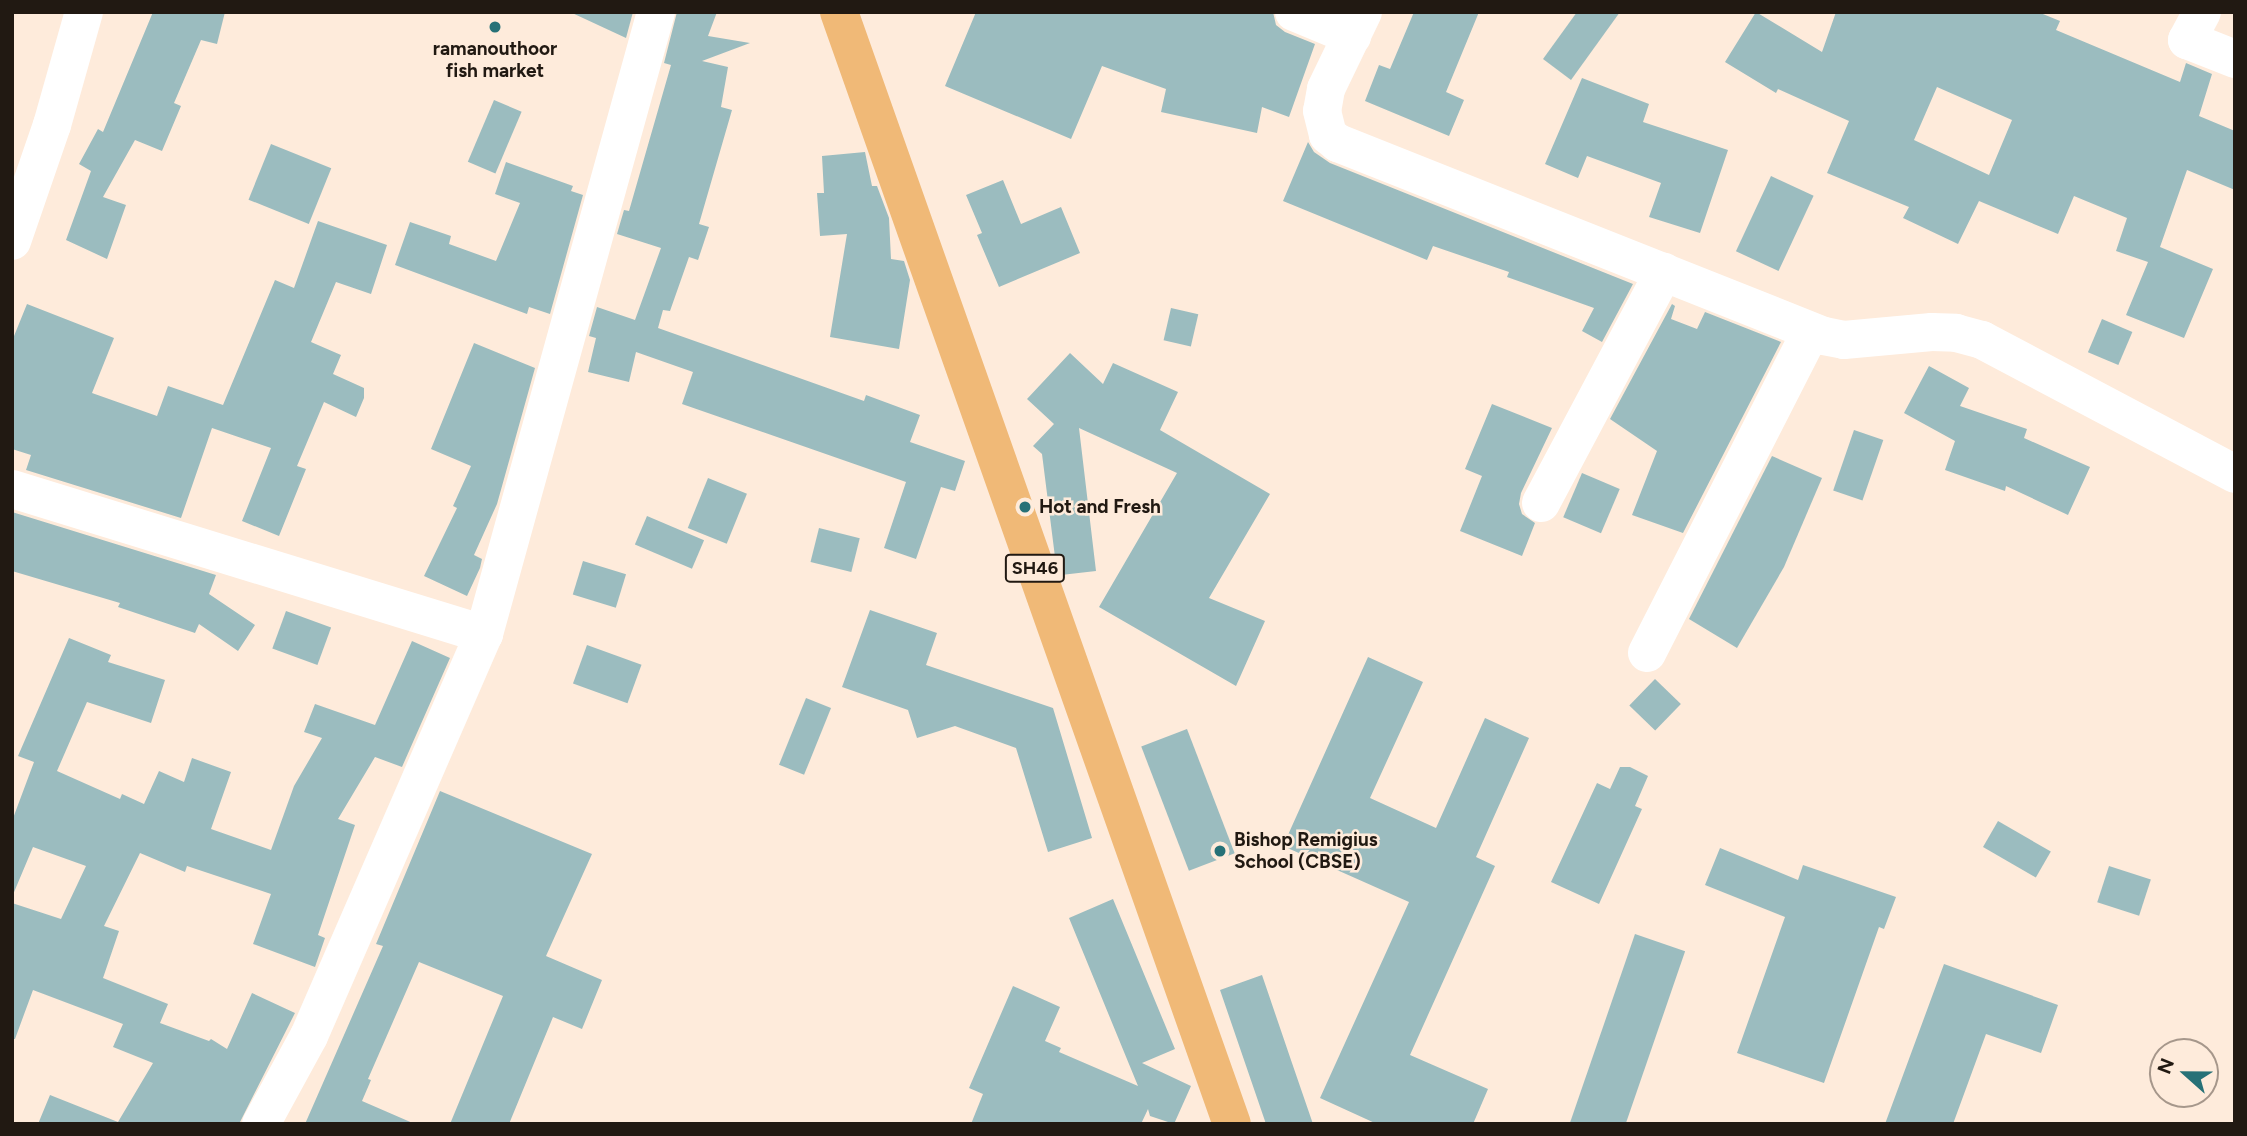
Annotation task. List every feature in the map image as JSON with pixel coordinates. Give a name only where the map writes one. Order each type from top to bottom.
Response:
[{"type":"main road","name":"SH46","points":[[839,12],[1232,1124]]},
{"type":"street","points":[[12,240],[52,125],[84,12]]},
{"type":"street","points":[[261,1124],[309,1036],[484,634],[656,12]]},
{"type":"street","points":[[1294,12],[1358,24],[1326,89],[1322,111],[1324,127],[1338,143],[1811,331],[1844,340],[1932,332],[1956,333],[1982,340],[2235,474]]},
{"type":"street","points":[[2202,12],[2187,40],[2235,59]]},
{"type":"street","points":[[1541,503],[1664,272]]},
{"type":"street","points":[[1647,653],[1811,331]]},
{"type":"street","points":[[12,489],[484,634]]},
{"type":"building","points":[[153,12],[225,12],[217,44],[201,40],[174,103],[181,106],[162,151],[135,140],[103,197],[126,205],[107,259],[66,240],[91,171],[79,164],[98,129],[103,132]]},
{"type":"building","points":[[570,12],[633,12],[626,38]]},
{"type":"building","points":[[677,12],[717,12],[708,36],[750,43],[702,61],[728,67],[721,107],[732,110],[699,224],[709,227],[698,260],[689,257],[670,311],[663,310],[658,328],[864,401],[866,395],[920,415],[910,442],[965,461],[955,491],[941,487],[916,559],[884,548],[906,482],[682,404],[693,372],[636,352],[629,382],[588,372],[596,338],[589,336],[597,307],[635,320],[661,248],[617,234],[624,210],[629,211],[671,65],[664,63]]},
{"type":"building","points":[[976,12],[1273,12],[1276,25],[1285,32],[1315,44],[1289,117],[1262,107],[1257,133],[1161,112],[1166,89],[1102,66],[1071,139],[945,86]]},
{"type":"building","points":[[1414,12],[1479,12],[1446,92],[1464,100],[1449,136],[1365,101],[1379,65],[1390,69]]},
{"type":"building","points":[[1577,12],[1620,12],[1571,80],[1543,59]]},
{"type":"building","points":[[1756,12],[1822,52],[1836,12],[2038,12],[2060,21],[2056,30],[2180,82],[2186,63],[2212,74],[2199,116],[2235,131],[2235,190],[2187,170],[2160,247],[2213,269],[2184,338],[2126,315],[2148,262],[2116,251],[2127,218],[2074,196],[2058,234],[1979,201],[1958,244],[1903,218],[1909,207],[1827,173],[1849,121],[1778,89],[1776,93],[1725,62]],"holes":[[[1937,87],[2012,120],[1989,175],[1914,140]]]},
{"type":"building","points":[[1582,78],[1649,104],[1643,122],[1728,150],[1700,233],[1649,217],[1661,183],[1587,156],[1578,178],[1545,164]]},
{"type":"building","points":[[494,100],[522,112],[495,173],[468,162]]},
{"type":"building","points":[[1308,142],[1314,152],[1330,163],[1633,284],[1602,342],[1582,331],[1594,308],[1507,277],[1509,272],[1433,246],[1427,260],[1283,201]]},
{"type":"building","points":[[271,144],[331,168],[309,224],[249,200]]},
{"type":"building","points":[[865,152],[872,186],[877,186],[889,218],[891,259],[904,261],[910,280],[899,349],[830,337],[847,234],[820,236],[817,193],[824,193],[822,156]]},
{"type":"building","points":[[506,162],[573,186],[571,191],[583,195],[550,314],[529,307],[527,314],[395,265],[410,222],[451,236],[449,244],[496,261],[520,203],[495,194]]},
{"type":"building","points":[[1771,176],[1814,196],[1779,271],[1736,251]]},
{"type":"building","points":[[1003,180],[1021,224],[1061,207],[1080,253],[999,287],[977,235],[982,233],[966,195]]},
{"type":"building","points":[[318,221],[387,245],[371,294],[336,282],[311,342],[341,355],[333,374],[364,388],[364,398],[356,417],[324,402],[297,466],[306,469],[279,536],[242,521],[271,448],[212,428],[181,518],[26,470],[31,455],[12,449],[12,341],[27,304],[114,338],[92,393],[157,416],[168,386],[223,405],[275,280],[294,288]]},
{"type":"building","points":[[1672,304],[1675,306],[1671,319],[1697,329],[1705,312],[1781,342],[1683,533],[1632,515],[1657,451],[1610,419]]},
{"type":"building","points":[[1171,308],[1198,314],[1191,346],[1164,340]]},
{"type":"building","points":[[2102,319],[2132,332],[2118,365],[2088,352]]},
{"type":"building","points":[[474,343],[535,368],[497,504],[474,555],[482,559],[467,596],[424,576],[457,508],[453,506],[471,466],[431,449]]},
{"type":"building","points":[[1070,353],[1103,384],[1113,363],[1178,392],[1160,430],[1270,494],[1209,598],[1265,621],[1236,686],[1099,607],[1177,473],[1079,428],[1096,571],[1061,575],[1055,557],[1042,454],[1033,446],[1054,424],[1027,399]]},
{"type":"building","points":[[1929,366],[1969,388],[1960,406],[2027,429],[2024,438],[2090,467],[2068,515],[2006,486],[2005,491],[1945,470],[1955,441],[1904,413]]},
{"type":"building","points":[[1492,404],[1552,428],[1521,493],[1519,504],[1522,514],[1535,523],[1522,556],[1460,531],[1482,476],[1465,469]]},
{"type":"building","points":[[1854,430],[1883,440],[1862,501],[1833,491]]},
{"type":"building","points":[[1772,456],[1822,478],[1784,567],[1737,648],[1689,619]]},
{"type":"building","points":[[1582,473],[1620,489],[1601,533],[1563,517]]},
{"type":"building","points":[[708,478],[747,494],[727,544],[688,528]]},
{"type":"building","points":[[12,512],[216,575],[209,594],[255,625],[238,651],[199,624],[195,633],[118,607],[120,603],[12,571]]},
{"type":"building","points":[[647,516],[704,540],[692,569],[635,545]]},
{"type":"building","points":[[819,528],[860,538],[851,572],[811,562]]},
{"type":"building","points":[[583,561],[626,574],[616,608],[573,594]]},
{"type":"building","points":[[870,610],[937,633],[926,665],[1053,708],[1092,838],[1048,852],[1016,748],[955,726],[917,738],[908,710],[842,687]]},
{"type":"building","points":[[286,611],[331,627],[317,665],[272,649]]},
{"type":"building","points":[[69,638],[111,655],[108,662],[165,680],[151,723],[87,702],[57,771],[120,799],[122,794],[144,804],[159,771],[184,782],[192,758],[231,772],[211,829],[271,850],[294,786],[322,738],[304,732],[315,704],[375,725],[412,641],[450,658],[402,767],[375,757],[338,819],[355,825],[318,935],[325,938],[315,967],[253,944],[271,894],[187,866],[185,872],[140,853],[104,926],[119,931],[103,978],[168,1004],[160,1023],[209,1041],[211,1039],[227,1049],[252,993],[295,1013],[239,1124],[38,1124],[50,1095],[118,1122],[153,1063],[113,1047],[123,1024],[33,990],[15,1039],[12,1039],[12,903],[61,919],[86,866],[33,847],[12,897],[12,821],[34,762],[18,756]]},
{"type":"building","points":[[587,645],[642,665],[627,703],[573,684]]},
{"type":"building","points":[[1368,657],[1423,682],[1370,798],[1436,828],[1485,718],[1529,738],[1476,857],[1495,866],[1410,1055],[1488,1089],[1473,1124],[1377,1124],[1320,1098],[1409,902],[1283,846]]},
{"type":"building","points":[[1655,679],[1681,704],[1655,731],[1629,706]]},
{"type":"building","points":[[806,698],[831,708],[804,775],[779,765]]},
{"type":"building","points":[[1187,729],[1235,853],[1189,871],[1141,747]]},
{"type":"building","points":[[1620,767],[1630,767],[1648,776],[1635,806],[1642,809],[1599,904],[1551,882],[1597,783],[1610,789]]},
{"type":"building","points":[[440,791],[592,854],[546,956],[602,980],[582,1029],[553,1017],[509,1124],[450,1124],[503,996],[419,962],[368,1079],[371,1080],[362,1101],[415,1124],[305,1124],[383,946],[376,944]]},
{"type":"building","points":[[1998,821],[2051,851],[2036,877],[1983,847]]},
{"type":"building","points":[[1720,848],[1798,880],[1803,865],[1896,897],[1884,929],[1879,927],[1824,1083],[1737,1053],[1785,917],[1705,885]]},
{"type":"building","points":[[2109,866],[2151,880],[2139,916],[2097,902]]},
{"type":"building","points":[[1113,899],[1175,1049],[1142,1063],[1191,1086],[1174,1124],[1150,1116],[1148,1109],[1141,1124],[971,1124],[983,1094],[969,1088],[1013,986],[1060,1007],[1045,1041],[1061,1048],[1059,1052],[1138,1086],[1069,918]]},
{"type":"building","points":[[1635,934],[1685,951],[1626,1124],[1570,1124]]},
{"type":"building","points":[[1944,964],[2058,1005],[2041,1053],[1986,1034],[1953,1124],[1885,1124]]},
{"type":"building","points":[[1262,975],[1313,1124],[1266,1124],[1220,990]]},
{"type":"place","name":"ramanouthoor fish market","points":[[495,27]]},
{"type":"place","name":"Hot and Fresh","points":[[1025,507]]},
{"type":"place","name":"Bishop Remigius School (CBSE)","points":[[1220,851]]}]
